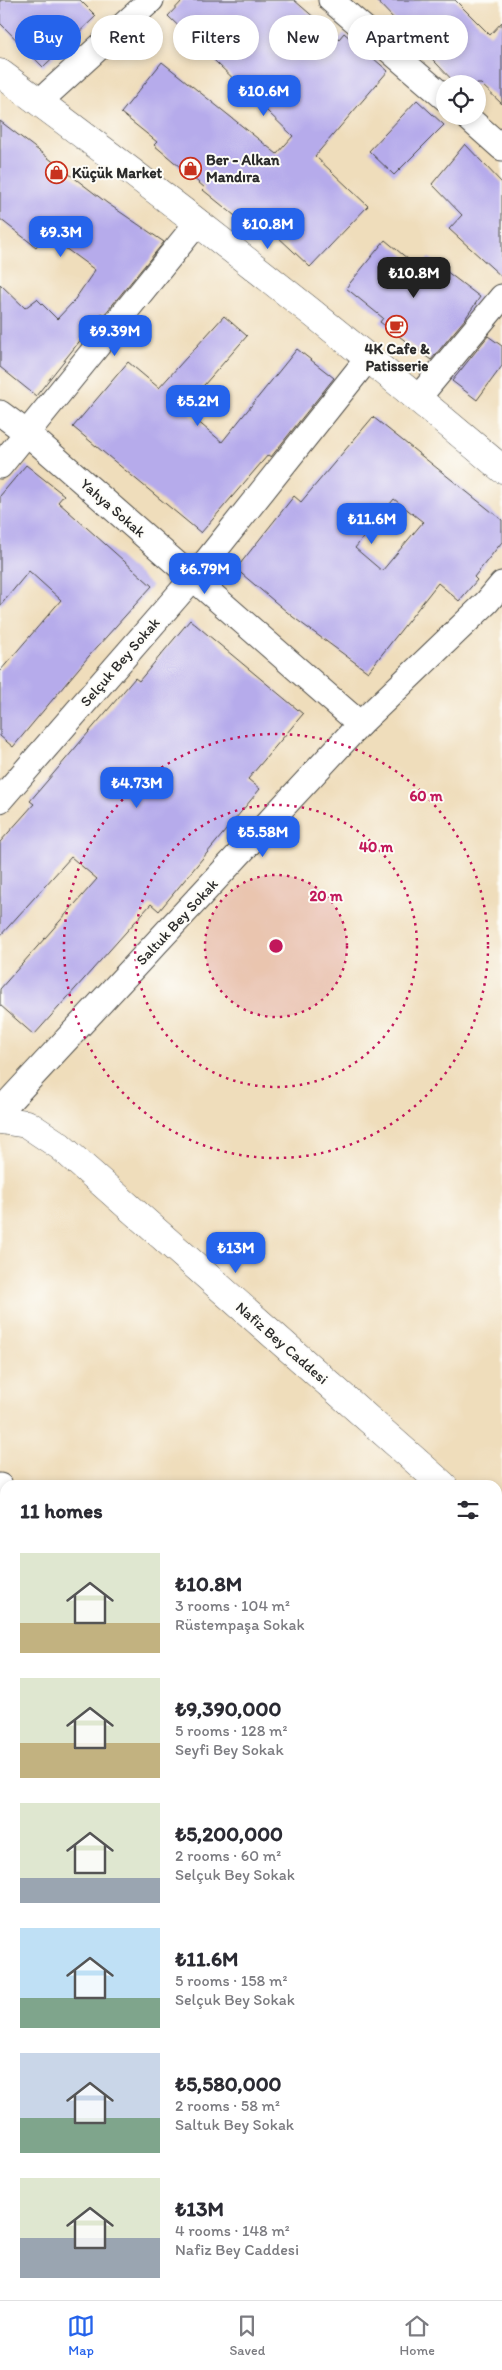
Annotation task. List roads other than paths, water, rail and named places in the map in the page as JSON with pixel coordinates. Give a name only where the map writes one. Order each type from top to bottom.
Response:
[{"type":"street","points":[[39,102],[152,0]]},
{"type":"street","points":[[331,0],[436,90]]},
{"type":"street","points":[[0,73],[198,222],[368,356],[502,469]]},
{"type":"street","points":[[476,125],[502,148]]},
{"type":"street","points":[[0,466],[198,222]]},
{"type":"street","points":[[418,398],[502,297]]},
{"type":"street","name":"Selçuk Bey Sokak","points":[[0,800],[193,578],[368,356]]},
{"type":"street","name":"Yahya Sokak","points":[[0,412],[27,433],[360,724]]},
{"type":"street","name":"Saltuk Bey Sokak","points":[[0,1112],[360,724],[487,602],[502,584]]},
{"type":"street","name":"Nafiz Bey Caddesi","points":[[0,1120],[28,1124],[60,1146],[437,1480]]},
{"type":"place","name":"Ber - Alkan Mandıra","points":[[190,169]]},
{"type":"place","name":"Küçük Market","points":[[56,173]]},
{"type":"place","name":"4K Cafe & Patisserie","points":[[397,326]]}]
